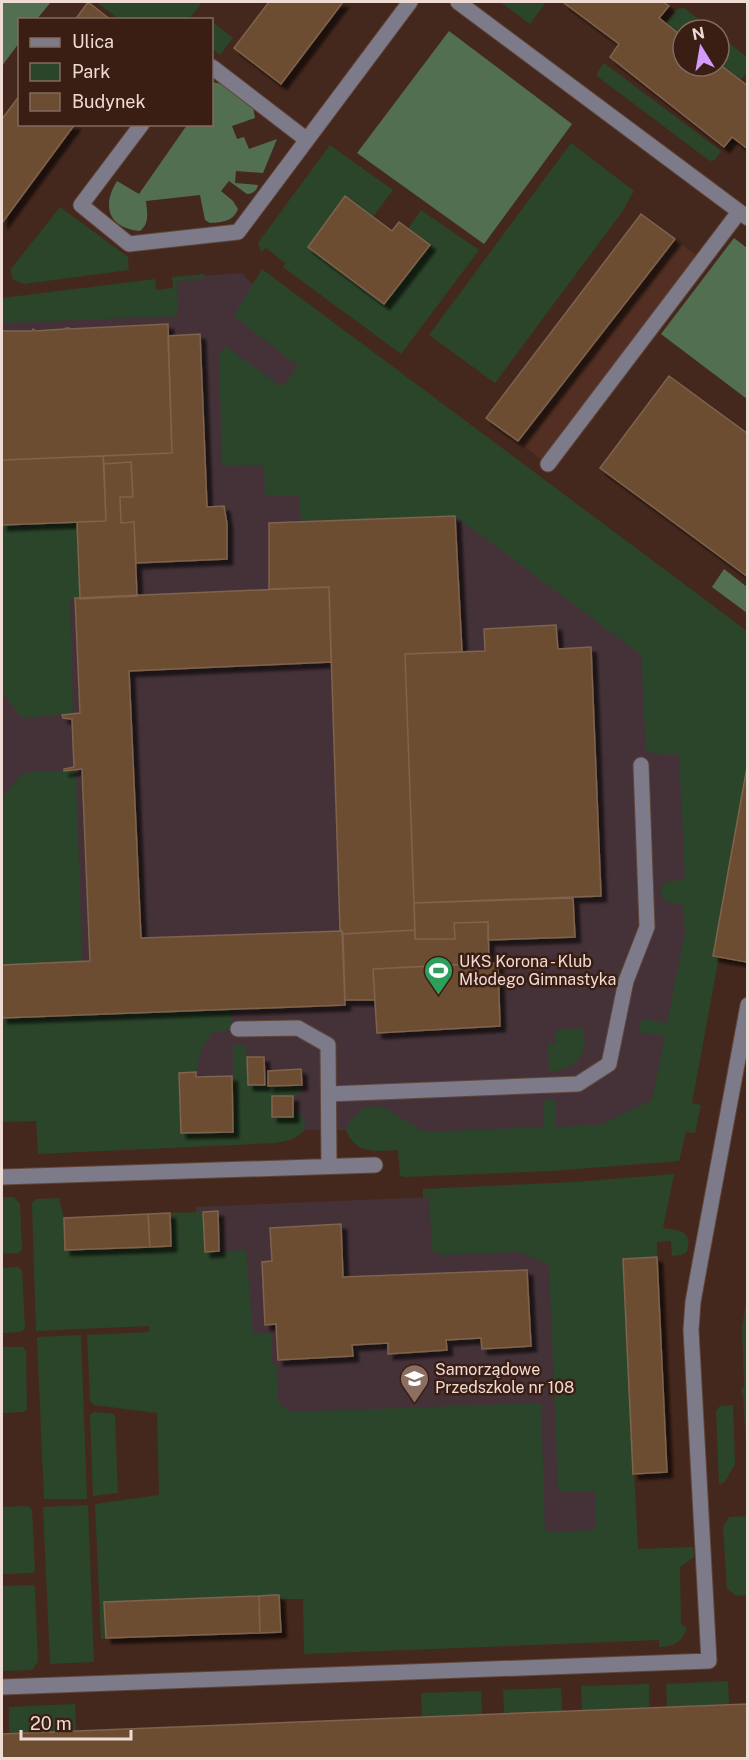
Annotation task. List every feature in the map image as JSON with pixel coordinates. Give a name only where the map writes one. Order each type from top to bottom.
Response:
[{"type":"street","points":[[140,126],[81,205],[129,244],[238,232],[410,2]]},
{"type":"street","points":[[458,2],[743,215],[548,464]]},
{"type":"street","points":[[213,68],[307,140]]},
{"type":"street","points":[[329,1094],[578,1084],[609,1064],[626,981],[647,927],[641,765]]},
{"type":"street","points":[[2,1687],[709,1661],[691,1330],[696,1282],[747,1005]]},
{"type":"street","points":[[238,1029],[298,1028],[328,1045],[330,1166]]},
{"type":"street","points":[[2,1177],[375,1165]]},
{"type":"shaded area","points":[[641,214],[697,256],[542,460],[486,418]]},
{"type":"shaded area","points":[[242,273],[278,312],[747,672],[665,1155],[398,1141],[346,1130],[58,1140],[46,1118],[2,1120],[2,320],[174,313],[173,278]]},
{"type":"shaded area","name":"Samorządowe Przedszkole nr 108","points":[[529,1193],[620,1256],[632,1550],[207,1570],[196,1207]]},
{"type":"green space","points":[[2,2],[51,2],[38,18],[18,18],[18,44],[2,66]]},
{"type":"green space","points":[[96,2],[200,2],[201,4],[190,18],[118,18]]},
{"type":"green space","points":[[500,2],[546,2],[530,24]]},
{"type":"green space","points":[[684,8],[697,18],[671,18],[671,28],[666,24],[676,9]]},
{"type":"green space","points":[[213,23],[233,38],[220,55],[213,49]]},
{"type":"green space","points":[[449,31],[572,124],[484,244],[357,153]]},
{"type":"green space","points":[[731,44],[747,57],[747,72],[741,80],[731,73]]},
{"type":"green space","points":[[604,63],[721,151],[715,160],[710,161],[597,76]]},
{"type":"green space","points":[[213,82],[222,84],[253,107],[255,118],[232,126],[237,139],[244,137],[249,149],[277,139],[263,173],[236,171],[235,183],[258,185],[257,189],[247,194],[229,181],[221,191],[233,201],[238,209],[233,217],[223,222],[210,223],[205,220],[200,195],[146,201],[147,221],[140,231],[121,226],[111,215],[109,207],[109,199],[117,181],[139,194],[186,126],[213,126]]},
{"type":"green space","points":[[571,143],[634,191],[622,212],[495,383],[429,335]]},
{"type":"green space","points":[[330,145],[393,190],[373,217],[345,197],[308,247],[384,304],[430,246],[408,229],[421,210],[479,250],[401,354],[283,267],[285,263],[266,248],[262,252],[258,245]]},
{"type":"green space","points":[[60,207],[128,257],[129,270],[24,284],[13,280],[11,269]]},
{"type":"green space","points":[[734,238],[747,248],[747,399],[661,334]]},
{"type":"green space","points":[[262,269],[747,631],[747,761],[713,955],[719,957],[692,1103],[701,1105],[695,1133],[686,1132],[679,1161],[552,1171],[405,1177],[400,1176],[398,1150],[375,1151],[361,1148],[350,1138],[346,1130],[351,1120],[360,1111],[381,1106],[424,1132],[544,1127],[543,1101],[555,1100],[556,1127],[599,1125],[652,1100],[665,1036],[639,1032],[641,1019],[667,1023],[685,932],[683,903],[667,902],[662,896],[661,888],[669,881],[685,880],[679,754],[658,754],[646,749],[641,655],[455,516],[301,521],[299,495],[265,496],[264,465],[222,466],[219,354],[225,346],[282,387],[298,366],[234,316]]},
{"type":"green space","points":[[204,274],[204,279],[177,281],[178,316],[2,323],[2,298],[155,279],[156,290],[173,288],[172,277]]},
{"type":"green space","points":[[77,522],[80,599],[70,600],[73,713],[22,718],[2,692],[2,525]]},
{"type":"green space","points":[[724,569],[747,587],[747,613],[712,587]]},
{"type":"green space","points":[[76,770],[82,961],[2,965],[2,798],[23,773]]},
{"type":"green space","points":[[231,1009],[232,1030],[213,1032],[202,1048],[196,1072],[179,1073],[181,1132],[233,1131],[233,1045],[246,1045],[248,1085],[302,1085],[299,1096],[272,1096],[272,1117],[293,1117],[293,1112],[300,1111],[301,1117],[305,1117],[304,1131],[293,1139],[276,1143],[38,1154],[36,1121],[2,1122],[2,1018]]},
{"type":"green space","points":[[582,1028],[584,1046],[578,1059],[566,1068],[549,1072],[548,1044],[556,1043],[556,1030]]},
{"type":"green space","points":[[674,1174],[663,1228],[684,1233],[688,1239],[687,1252],[672,1256],[671,1241],[657,1242],[657,1257],[623,1259],[638,1549],[693,1547],[694,1557],[680,1567],[681,1624],[687,1628],[677,1643],[659,1647],[659,1640],[304,1654],[303,1599],[279,1599],[279,1595],[104,1602],[106,1638],[101,1639],[95,1504],[159,1495],[157,1413],[94,1405],[90,1401],[87,1335],[149,1332],[149,1326],[36,1331],[32,1203],[36,1199],[59,1198],[64,1218],[65,1250],[171,1246],[170,1213],[203,1212],[205,1252],[246,1250],[253,1334],[272,1333],[272,1364],[277,1365],[278,1402],[289,1412],[541,1403],[545,1532],[595,1530],[595,1491],[562,1492],[558,1488],[549,1265],[519,1252],[441,1255],[432,1250],[429,1198],[423,1198],[423,1189],[575,1182]]},
{"type":"green space","points":[[2,1197],[14,1197],[20,1204],[22,1249],[19,1253],[2,1254]]},
{"type":"green space","points":[[19,1267],[22,1271],[25,1329],[21,1332],[2,1333],[2,1268]]},
{"type":"green space","points":[[747,1297],[748,1442],[746,1446],[741,1390],[744,1387],[742,1327]]},
{"type":"green space","points":[[81,1335],[87,1499],[44,1499],[37,1337]]},
{"type":"green space","points":[[2,1347],[23,1347],[26,1351],[27,1410],[24,1412],[2,1413]]},
{"type":"green space","points":[[733,1405],[735,1464],[724,1483],[719,1484],[716,1411],[720,1406]]},
{"type":"green space","points":[[94,1412],[113,1414],[115,1417],[118,1493],[93,1496],[90,1415]]},
{"type":"green space","points":[[88,1505],[94,1662],[50,1664],[43,1507]]},
{"type":"green space","points":[[29,1506],[32,1510],[35,1570],[32,1573],[2,1574],[2,1507]]},
{"type":"green space","points":[[747,1516],[747,1595],[737,1596],[727,1589],[723,1527],[729,1517]]},
{"type":"green space","points":[[33,1585],[35,1587],[38,1661],[32,1670],[2,1671],[2,1586]]},
{"type":"green space","points":[[728,1681],[729,1704],[667,1707],[666,1684]]},
{"type":"green space","points":[[649,1684],[649,1707],[582,1710],[581,1686]]},
{"type":"green space","points":[[561,1688],[562,1711],[504,1713],[503,1690]]},
{"type":"green space","points":[[481,1691],[482,1714],[422,1717],[421,1693]]},
{"type":"green space","points":[[75,1704],[76,1730],[9,1733],[9,1707]]},
{"type":"building","points":[[88,2],[108,18],[76,18]]},
{"type":"building","points":[[269,2],[343,2],[281,84],[234,48]]},
{"type":"building","points":[[663,2],[669,6],[659,18],[671,28],[671,78],[731,78],[731,73],[748,86],[748,149],[732,137],[724,147],[610,57],[619,44],[564,3]]},
{"type":"building","points":[[18,98],[18,126],[74,126],[2,223],[2,119]]},
{"type":"building","points":[[345,196],[392,231],[399,222],[430,245],[384,304],[308,247]]},
{"type":"building","points":[[641,214],[675,239],[518,441],[486,418]]},
{"type":"building","points":[[168,324],[172,453],[2,460],[2,331]]},
{"type":"building","points":[[200,334],[207,507],[224,506],[227,524],[227,559],[136,563],[134,522],[121,523],[120,497],[133,497],[131,462],[104,464],[103,456],[172,453],[168,336]]},
{"type":"building","points":[[669,376],[748,434],[748,577],[600,468]]},
{"type":"building","points":[[103,456],[106,521],[2,525],[2,460]]},
{"type":"building","points":[[131,462],[133,497],[120,497],[121,523],[134,522],[137,596],[80,599],[77,522],[106,521],[104,464]]},
{"type":"building","points":[[455,516],[462,652],[405,654],[415,930],[343,934],[340,930],[329,587],[269,589],[269,523]]},
{"type":"building","points":[[329,587],[331,662],[129,671],[141,938],[342,931],[345,1005],[2,1018],[2,965],[90,961],[82,769],[64,771],[64,769],[74,767],[72,719],[63,718],[62,715],[80,713],[75,598]]},
{"type":"building","points":[[556,625],[558,649],[591,647],[601,896],[414,903],[405,654],[485,651],[484,629]]},
{"type":"building","points":[[748,761],[748,952],[746,962],[713,956]]},
{"type":"building","points":[[573,898],[575,937],[488,940],[488,922],[454,923],[455,939],[415,939],[414,903]]},
{"type":"building","points":[[488,922],[489,963],[373,969],[375,1000],[345,1000],[343,934],[415,930],[415,939],[455,939],[454,923]]},
{"type":"building","points":[[498,963],[500,1026],[377,1033],[373,969]]},
{"type":"building","points":[[247,1057],[264,1057],[265,1085],[248,1085]]},
{"type":"building","points":[[301,1069],[302,1085],[268,1086],[268,1071]]},
{"type":"building","points":[[196,1072],[196,1077],[232,1076],[233,1132],[181,1133],[179,1073]]},
{"type":"building","points":[[272,1096],[293,1096],[293,1117],[272,1117]]},
{"type":"building","points":[[218,1211],[219,1251],[205,1252],[203,1212]]},
{"type":"building","points":[[170,1213],[171,1246],[150,1247],[148,1214]]},
{"type":"building","points":[[148,1214],[150,1247],[65,1250],[64,1218]]},
{"type":"building","points":[[341,1224],[343,1277],[527,1270],[531,1346],[482,1349],[481,1338],[446,1340],[447,1350],[388,1354],[388,1343],[352,1345],[353,1356],[278,1360],[276,1324],[265,1325],[262,1262],[272,1261],[270,1228]]},
{"type":"building","points":[[657,1257],[667,1472],[633,1474],[623,1259]]},
{"type":"building","points":[[279,1595],[281,1632],[260,1633],[259,1596]]},
{"type":"building","points":[[259,1596],[260,1633],[106,1638],[104,1602]]},
{"type":"building","points":[[747,1704],[748,1758],[2,1758],[2,1734]]},
{"type":"place","name":"UKS Korona - Klub Młodego Gimnastyka","points":[[438,996]]},
{"type":"place","name":"Samorządowe Przedszkole nr 108","points":[[414,1404]]}]
